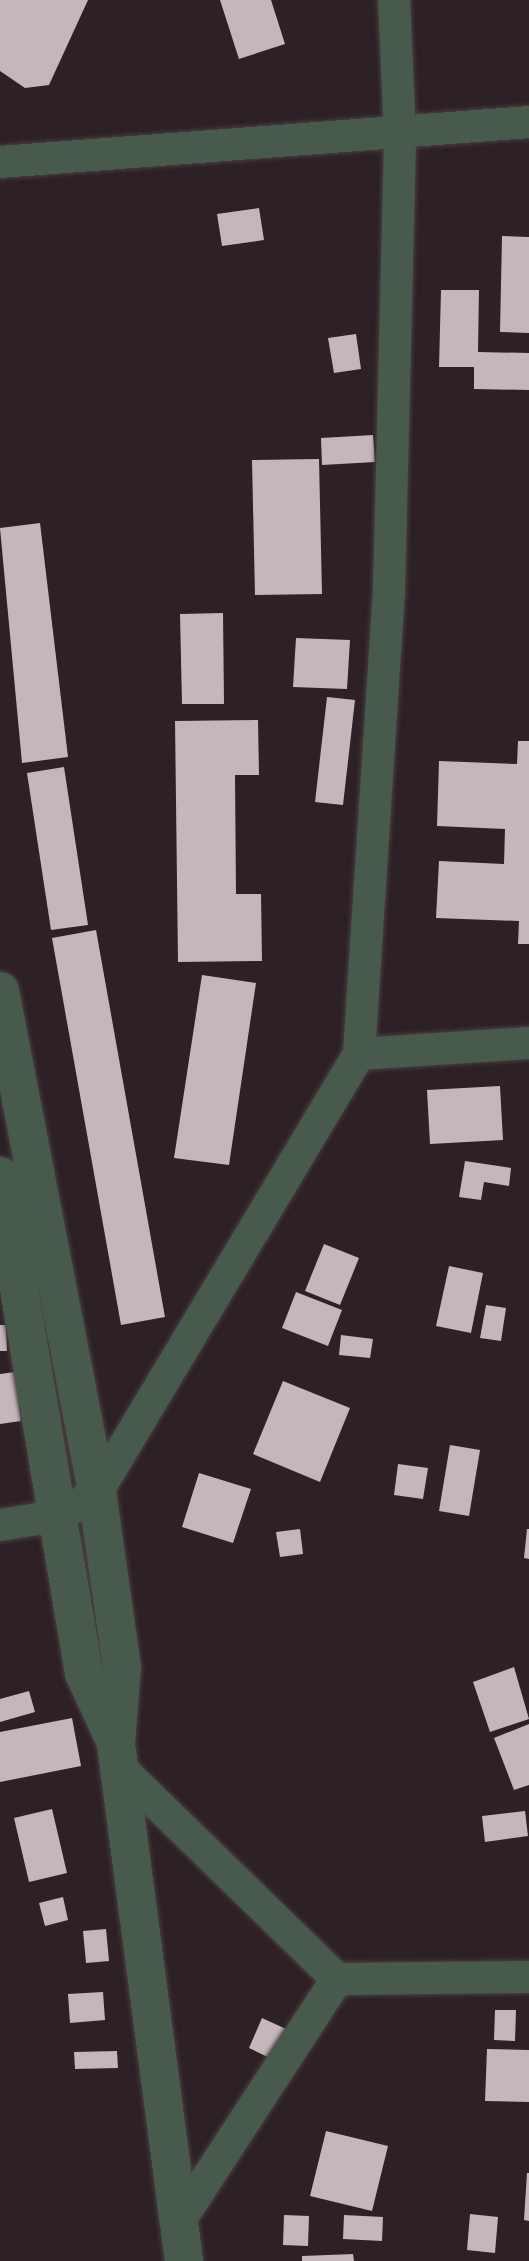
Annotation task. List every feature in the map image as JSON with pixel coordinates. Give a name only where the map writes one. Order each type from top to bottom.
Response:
[{"type":"street","points":[[0,1525],[62,1515],[97,1492],[359,1054],[389,591],[400,136],[394,0]]},
{"type":"street","points":[[0,162],[400,136],[529,122]]},
{"type":"street","points":[[0,991],[5,1055],[97,1492],[122,1667],[118,1756],[184,2261]]},
{"type":"street","points":[[359,1054],[529,1043]]},
{"type":"street","points":[[0,1176],[62,1515],[84,1673],[118,1756],[337,1979],[529,1977]]},
{"type":"street","points":[[180,2220],[337,1979]]},
{"type":"building","points":[[0,0],[88,0],[49,85],[25,88],[0,71]]},
{"type":"building","points":[[220,0],[271,0],[285,44],[239,59]]},
{"type":"building","points":[[259,208],[264,240],[222,246],[217,214]]},
{"type":"building","points":[[502,236],[529,237],[529,333],[500,332]]},
{"type":"building","points":[[441,290],[479,290],[478,352],[529,353],[529,390],[474,389],[474,367],[439,367]]},
{"type":"building","points":[[356,334],[361,369],[334,373],[328,338]]},
{"type":"building","points":[[373,435],[375,462],[322,465],[321,438]]},
{"type":"building","points":[[319,459],[322,594],[255,595],[252,460]]},
{"type":"building","points":[[40,523],[68,757],[22,763],[0,528]]},
{"type":"building","points":[[223,613],[224,704],[182,704],[180,614]]},
{"type":"building","points":[[296,638],[350,640],[347,689],[293,687]]},
{"type":"building","points":[[327,697],[355,700],[343,805],[315,802]]},
{"type":"building","points":[[258,720],[259,775],[235,775],[236,894],[261,894],[262,961],[178,962],[175,721]]},
{"type":"building","points":[[518,741],[529,741],[529,944],[518,944],[519,921],[436,918],[439,861],[504,864],[505,829],[437,826],[439,761],[517,764]]},
{"type":"building","points":[[64,767],[88,925],[51,930],[27,773]]},
{"type":"building","points":[[96,930],[165,1317],[121,1325],[52,938]]},
{"type":"building","points":[[202,975],[256,983],[229,1165],[174,1158]]},
{"type":"building","points":[[500,1086],[503,1140],[430,1144],[427,1090]]},
{"type":"building","points":[[465,1161],[511,1168],[509,1186],[484,1182],[481,1200],[459,1197]]},
{"type":"building","points":[[324,1244],[359,1258],[340,1305],[305,1291]]},
{"type":"building","points":[[449,1266],[483,1273],[471,1333],[436,1326]]},
{"type":"building","points":[[296,1292],[342,1310],[328,1346],[282,1328]]},
{"type":"building","points":[[486,1305],[506,1308],[501,1341],[480,1338]]},
{"type":"building","points":[[0,1325],[6,1325],[7,1351],[0,1351]]},
{"type":"building","points":[[341,1335],[373,1339],[370,1358],[339,1355]]},
{"type":"building","points":[[15,1372],[21,1421],[0,1424],[0,1374]]},
{"type":"building","points":[[283,1381],[350,1408],[320,1482],[253,1454]]},
{"type":"building","points":[[450,1445],[480,1450],[469,1516],[439,1511]]},
{"type":"building","points":[[398,1464],[428,1468],[423,1499],[394,1495]]},
{"type":"building","points":[[199,1473],[251,1489],[233,1543],[182,1527]]},
{"type":"building","points":[[300,1529],[303,1554],[280,1557],[276,1532]]},
{"type":"building","points":[[529,1529],[529,1559],[524,1558]]},
{"type":"building","points":[[514,1667],[529,1719],[490,1732],[473,1682]]},
{"type":"building","points":[[29,1691],[35,1712],[0,1722],[0,1699]]},
{"type":"building","points":[[72,1718],[81,1766],[0,1782],[0,1732]]},
{"type":"building","points":[[529,1724],[529,1785],[514,1790],[494,1738]]},
{"type":"building","points":[[52,1809],[67,1873],[29,1882],[14,1818]]},
{"type":"building","points":[[525,1811],[528,1836],[485,1842],[482,1816]]},
{"type":"building","points":[[63,1897],[68,1920],[45,1926],[39,1903]]},
{"type":"building","points":[[106,1929],[109,1961],[86,1963],[83,1931]]},
{"type":"building","points":[[103,1992],[105,2020],[70,2023],[68,1994]]},
{"type":"building","points":[[495,2010],[516,2010],[515,2041],[494,2040]]},
{"type":"building","points":[[262,2018],[286,2029],[272,2059],[249,2048]]},
{"type":"building","points":[[487,2049],[529,2050],[529,2102],[485,2101]]},
{"type":"building","points":[[117,2051],[118,2068],[75,2069],[74,2052]]},
{"type":"building","points":[[326,2131],[388,2146],[372,2211],[310,2196]]},
{"type":"building","points":[[529,2173],[529,2221],[524,2220]]},
{"type":"building","points":[[470,2214],[498,2217],[495,2253],[467,2250]]},
{"type":"building","points":[[284,2215],[309,2216],[308,2246],[283,2245]]},
{"type":"building","points":[[344,2215],[383,2217],[382,2241],[343,2239]]},
{"type":"building","points":[[353,2254],[354,2261],[302,2261],[302,2256]]}]
